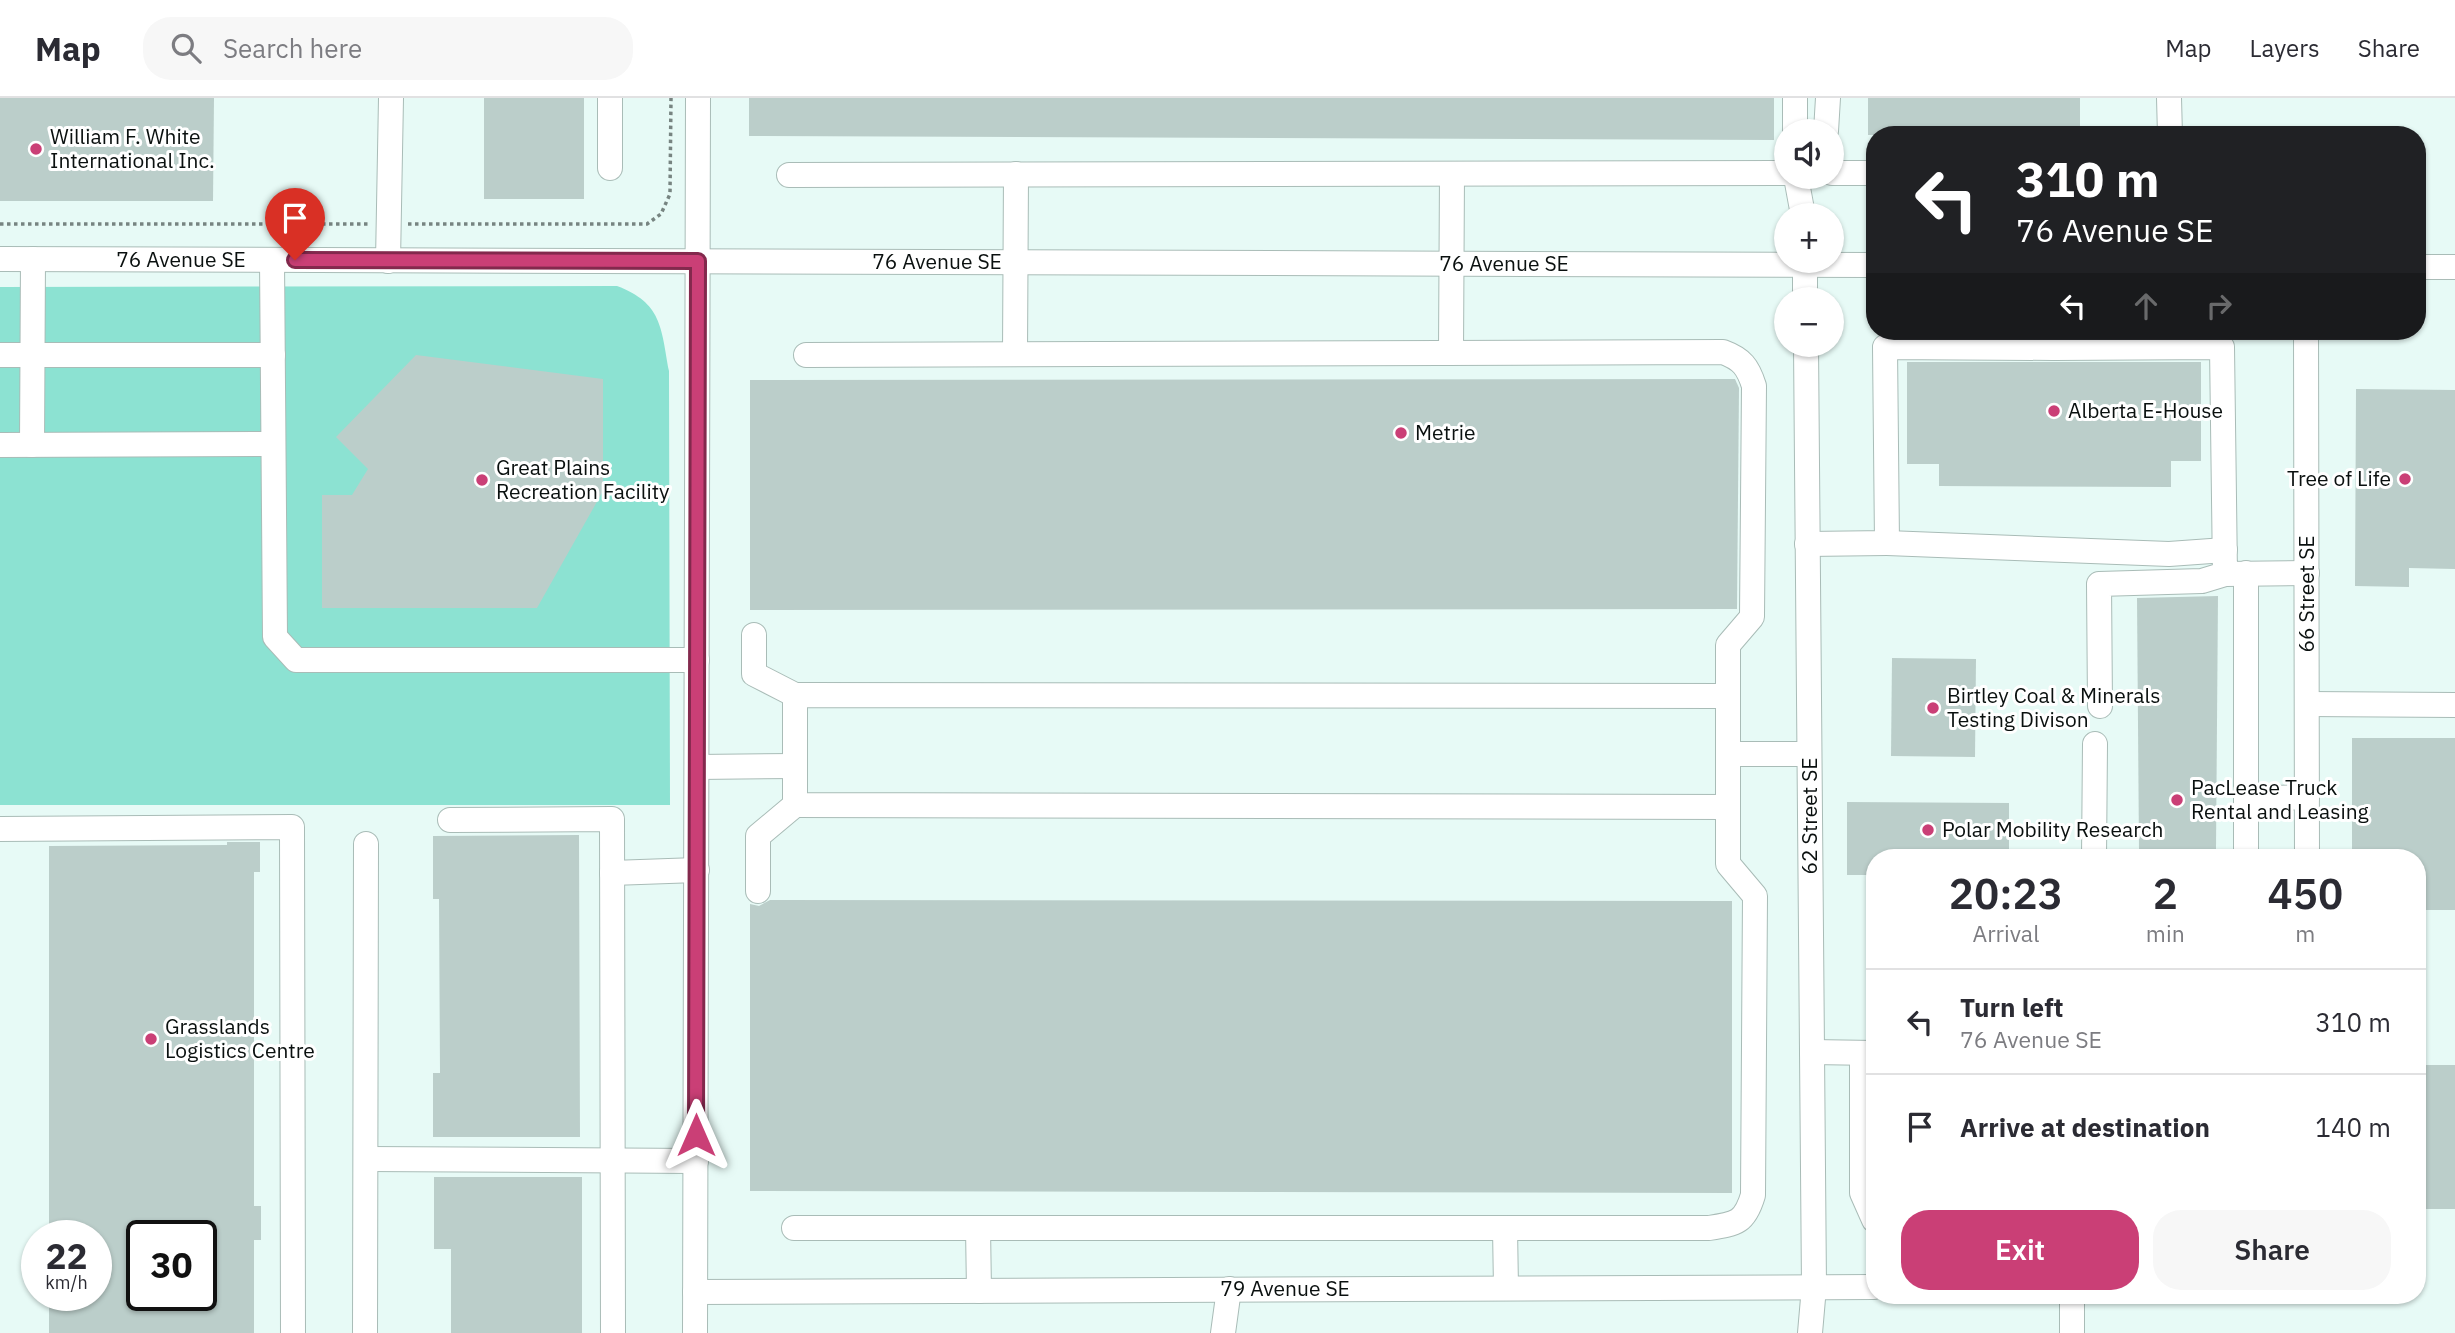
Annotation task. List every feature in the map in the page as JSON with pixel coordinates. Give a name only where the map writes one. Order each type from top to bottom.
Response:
[{"type":"street","points":[[388,261],[391,98]]},
{"type":"street","points":[[610,98],[610,168]]},
{"type":"street","points":[[695,1333],[698,98]]},
{"type":"street","points":[[1795,98],[1795,119]]},
{"type":"street","points":[[1827,119],[1828,98]]},
{"type":"street","points":[[2169,98],[2170,126]]},
{"type":"street","points":[[789,175],[1774,173]]},
{"type":"street","points":[[1844,173],[1866,173]]},
{"type":"street","points":[[1015,355],[1016,174]]},
{"type":"street","points":[[1451,353],[1452,174]]},
{"type":"street","name":"76 Avenue SE","points":[[0,259],[1774,263]]},
{"type":"street","points":[[32,445],[33,259]]},
{"type":"street","points":[[272,260],[275,637],[296,660],[697,660]]},
{"type":"street","name":"76 Avenue SE","points":[[1844,264],[1866,265]]},
{"type":"street","points":[[2426,267],[2455,267]]},
{"type":"street","points":[[1887,543],[1885,347],[2033,340]]},
{"type":"street","points":[[2075,340],[2222,347],[2246,799],[2246,849]]},
{"type":"street","name":"66 Street SE","points":[[2306,340],[2307,849]]},
{"type":"street","points":[[794,1228],[1709,1228],[1733,1225],[1747,1214],[1754,1195],[1755,896],[1728,864],[1728,645],[1752,617],[1754,386],[1748,367],[1738,358],[1723,352],[806,355]]},
{"type":"street","points":[[0,355],[273,355]]},
{"type":"street","name":"62 Street SE","points":[[1806,357],[1814,1287],[1810,1333]]},
{"type":"street","points":[[0,445],[273,444]]},
{"type":"street","points":[[1807,544],[1887,543],[2169,554],[2232,566],[2307,573]]},
{"type":"street","points":[[2101,706],[2099,584],[2202,581],[2232,566]]},
{"type":"street","points":[[754,635],[754,674],[795,695],[1728,696]]},
{"type":"street","points":[[795,695],[795,805]]},
{"type":"street","points":[[2307,705],[2455,705]]},
{"type":"street","points":[[2094,849],[2095,744]]},
{"type":"street","points":[[1728,754],[1809,754]]},
{"type":"street","points":[[697,766],[795,766]]},
{"type":"street","points":[[2246,799],[2307,797]]},
{"type":"street","points":[[758,891],[758,836],[795,805],[1728,807]]},
{"type":"street","points":[[450,820],[612,819],[613,1333]]},
{"type":"street","points":[[0,829],[292,827],[293,1333]]},
{"type":"street","points":[[365,1333],[366,844]]},
{"type":"street","points":[[612,873],[697,870]]},
{"type":"street","points":[[1812,1052],[1866,1053]]},
{"type":"street","points":[[1866,1100],[1862,1193],[1866,1202]]},
{"type":"street","points":[[367,1159],[696,1161]]},
{"type":"street","points":[[978,1228],[979,1291]]},
{"type":"street","points":[[1505,1228],[1506,1288]]},
{"type":"street","name":"79 Avenue SE","points":[[695,1292],[1866,1287]]},
{"type":"street","points":[[1223,1333],[1229,1289]]},
{"type":"street","points":[[2072,1304],[2072,1333]]},
{"type":"green space","points":[[617,286],[643,300],[657,318],[669,371],[670,805],[0,805],[0,287]]},
{"type":"building","points":[[0,98],[214,98],[213,201],[0,201]]},
{"type":"building","points":[[484,98],[584,98],[584,199],[484,199]]},
{"type":"building","points":[[749,98],[1774,98],[1774,140],[749,136]]},
{"type":"building","points":[[1868,98],[2080,98],[2080,126],[1868,126]]},
{"type":"building","name":"Great Plains Recreation Facility","points":[[416,355],[603,379],[603,491],[537,608],[322,608],[322,495],[352,495],[368,469],[336,437]]},
{"type":"building","name":"Alberta E-House","points":[[1907,362],[2201,362],[2201,461],[2171,461],[2171,487],[1939,486],[1939,464],[1907,464]]},
{"type":"building","points":[[1735,379],[1739,388],[1737,609],[750,610],[750,380]]},
{"type":"building","name":"Tree of Life","points":[[2356,389],[2455,390],[2455,569],[2409,568],[2409,587],[2355,586]]},
{"type":"building","points":[[2218,596],[2216,849],[2139,849],[2137,598]]},
{"type":"building","name":"Birtley Coal & Minerals Testing Divison","points":[[1892,658],[1976,659],[1975,757],[1891,756]]},
{"type":"building","points":[[2352,738],[2455,738],[2455,910],[2426,910],[2426,849],[2352,849]]},
{"type":"building","name":"Polar Mobility Research","points":[[1847,802],[2009,803],[2009,849],[1866,849],[1866,875],[1847,875]]},
{"type":"building","points":[[579,835],[580,1137],[433,1137],[433,1073],[440,1073],[439,899],[433,899],[433,836]]},
{"type":"building","name":"Grasslands Logistics Centre","points":[[227,842],[260,842],[260,872],[254,872],[254,1206],[261,1206],[261,1240],[254,1240],[254,1333],[49,1333],[49,1311],[112,1311],[112,1220],[49,1220],[49,846],[227,845]]},
{"type":"building","points":[[770,900],[1732,901],[1732,1193],[750,1191],[750,904],[759,906]]},
{"type":"building","points":[[2426,1065],[2455,1065],[2455,1209],[2426,1209]]},
{"type":"building","points":[[434,1177],[582,1177],[582,1333],[451,1333],[451,1249],[434,1249]]},
{"type":"place","name":"William F. White International Inc.","points":[[36,149]]},
{"type":"place","name":"Alberta E-House","points":[[2054,411]]},
{"type":"place","name":"Metrie","points":[[1401,433]]},
{"type":"place","name":"Tree of Life","points":[[2405,479]]},
{"type":"place","name":"Great Plains Recreation Facility","points":[[482,480]]},
{"type":"place","name":"Birtley Coal & Minerals Testing Divison","points":[[1933,708]]},
{"type":"place","name":"PacLease Truck Rental and Leasing","points":[[2177,800]]},
{"type":"place","name":"Polar Mobility Research","points":[[1928,830]]},
{"type":"place","name":"Grasslands Logistics Centre","points":[[151,1039]]},
{"type":"route","points":[[295,260],[698,261],[696,1135]]}]
